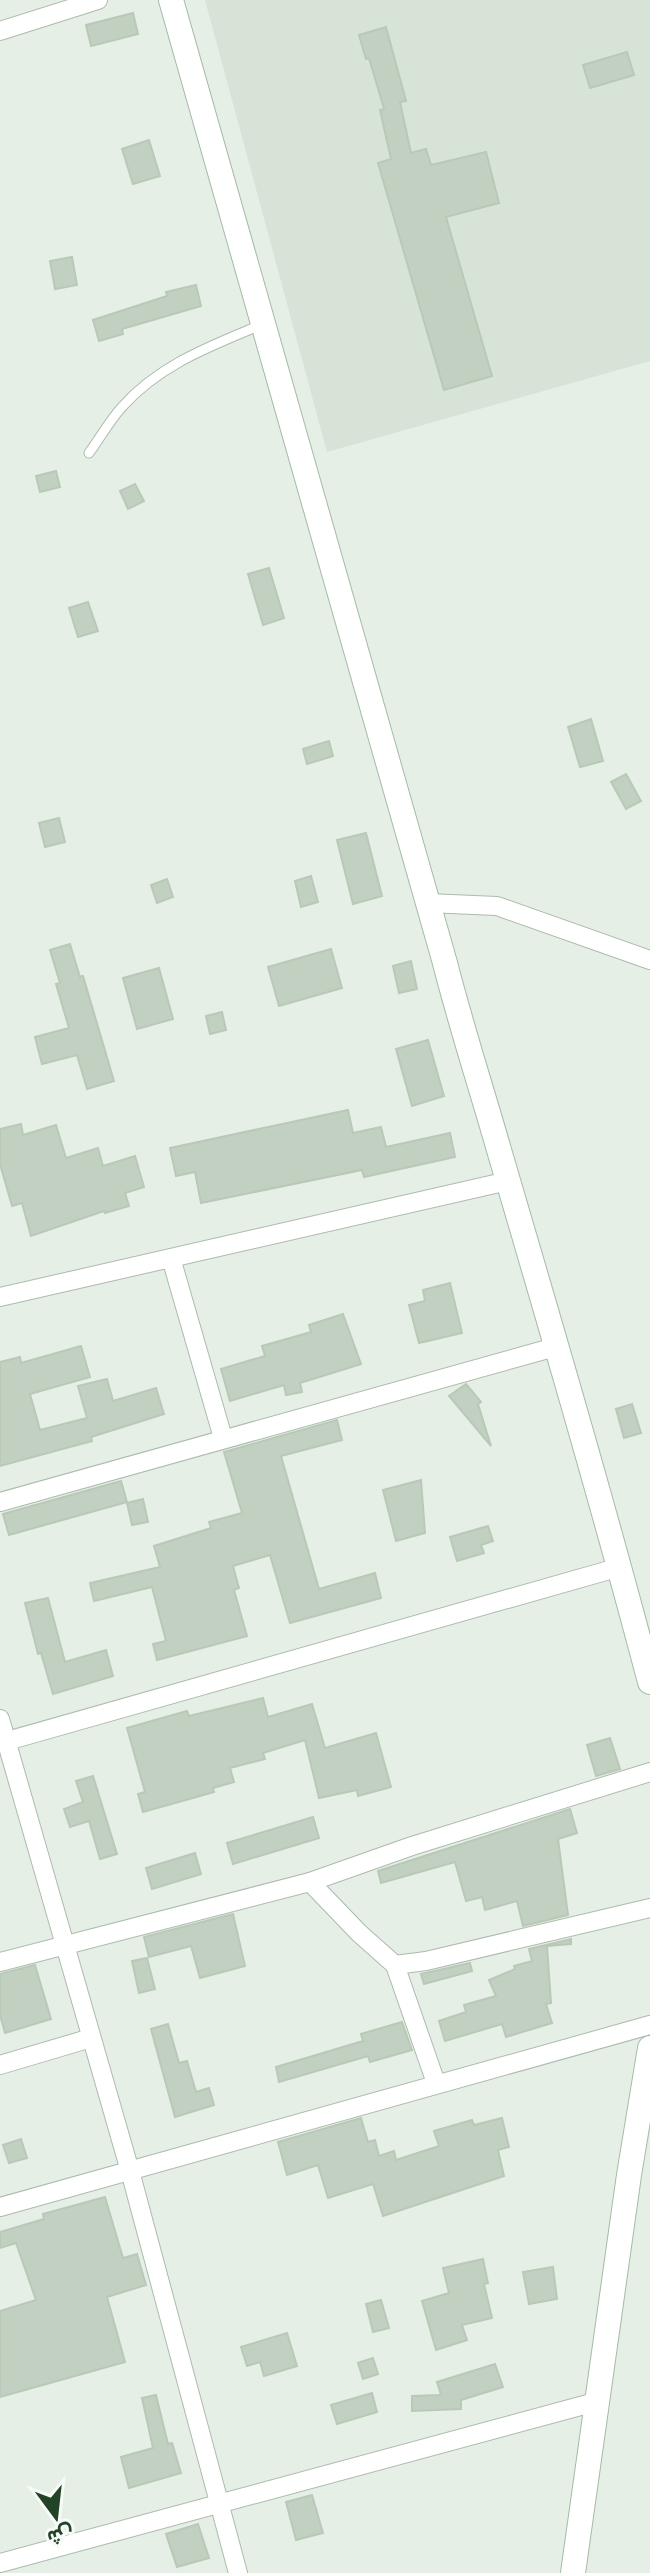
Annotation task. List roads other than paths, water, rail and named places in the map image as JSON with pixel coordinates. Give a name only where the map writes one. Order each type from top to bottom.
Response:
[{"type":"main road","points":[[171,0],[467,1050],[620,1567],[650,1682]]},
{"type":"main road","points":[[573,2573],[650,2048]]},
{"type":"street","points":[[0,31],[98,0]]},
{"type":"street","points":[[427,903],[497,906],[650,960]]},
{"type":"street","points":[[0,1297],[508,1181]]},
{"type":"street","points":[[171,1258],[223,1438]]},
{"type":"street","points":[[0,1502],[555,1347]]},
{"type":"street","points":[[3,1742],[620,1567]]},
{"type":"street","points":[[0,1719],[3,1742],[130,2171],[238,2573]]},
{"type":"street","points":[[0,1962],[310,1882],[412,1846],[650,1772]]},
{"type":"street","points":[[310,1882],[395,1965],[436,2083]]},
{"type":"street","points":[[395,1965],[426,1961],[650,1908]]},
{"type":"street","points":[[0,2207],[650,2025]]},
{"type":"street","points":[[0,2065],[91,2038]]},
{"type":"street","points":[[0,2563],[599,2401]]},
{"type":"lane","points":[[89,453],[121,407],[161,371],[263,324]]}]
